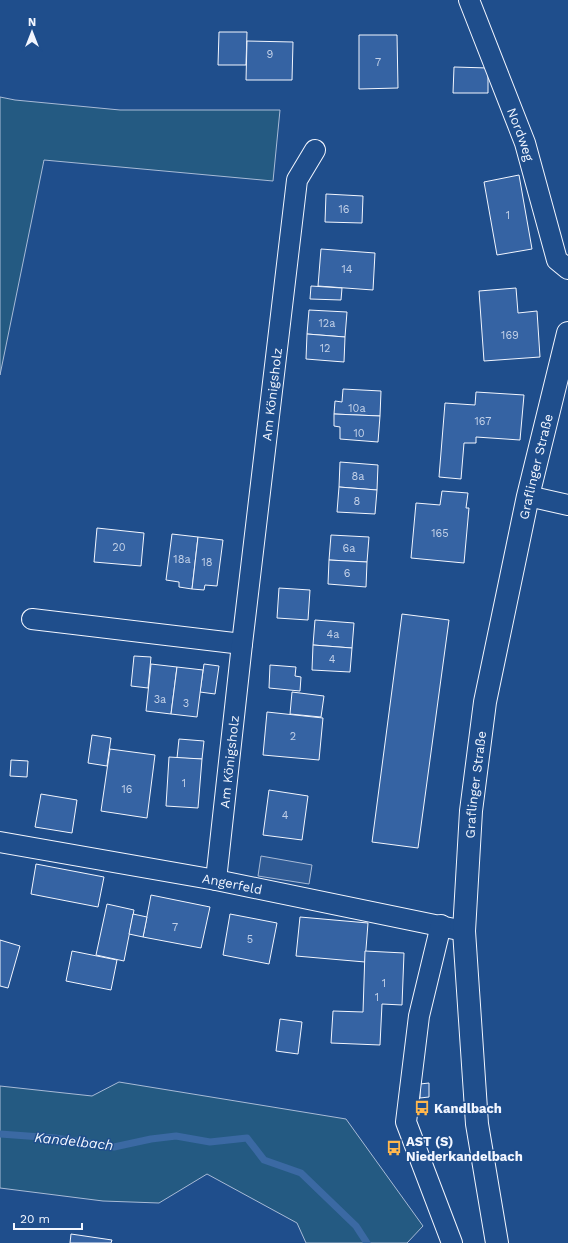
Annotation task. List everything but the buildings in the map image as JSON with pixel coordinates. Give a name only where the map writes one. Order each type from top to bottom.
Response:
[{"type":"main road","name":"Graflinger Straße","points":[[497,1243],[477,1124],[464,931],[471,811],[485,702],[528,496],[568,333]]},
{"type":"street","name":"Nordweg","points":[[470,0],[525,143],[557,260],[568,269]]},
{"type":"street","name":"Am Königsholz","points":[[216,880],[242,644],[297,180],[315,150]]},
{"type":"street","points":[[528,496],[568,505]]},
{"type":"street","points":[[32,619],[242,644]]},
{"type":"street","name":"Angerfeld","points":[[0,842],[216,880],[441,925],[464,931]]},
{"type":"street","points":[[441,925],[419,1016],[406,1122],[452,1243]]},
{"type":"shaded area","points":[[0,97],[15,100],[120,110],[280,110],[273,181],[44,160],[0,375]]},
{"type":"shaded area","points":[[261,856],[312,865],[309,884],[258,876]]},
{"type":"shaded area","points":[[119,1082],[346,1119],[423,1226],[407,1243],[306,1243],[297,1223],[207,1174],[159,1203],[103,1201],[0,1188],[0,1086],[92,1096]]},
{"type":"waterway","name":"Kandelbach","points":[[0,1134],[55,1138],[114,1147],[151,1139],[176,1136],[210,1142],[247,1138],[264,1160],[301,1173],[356,1226],[367,1243]]},
{"type":"place","name":"Kandlbach","points":[[422,1108]]},
{"type":"place","name":"AST (S) Niederkandelbach","points":[[394,1148]]}]
